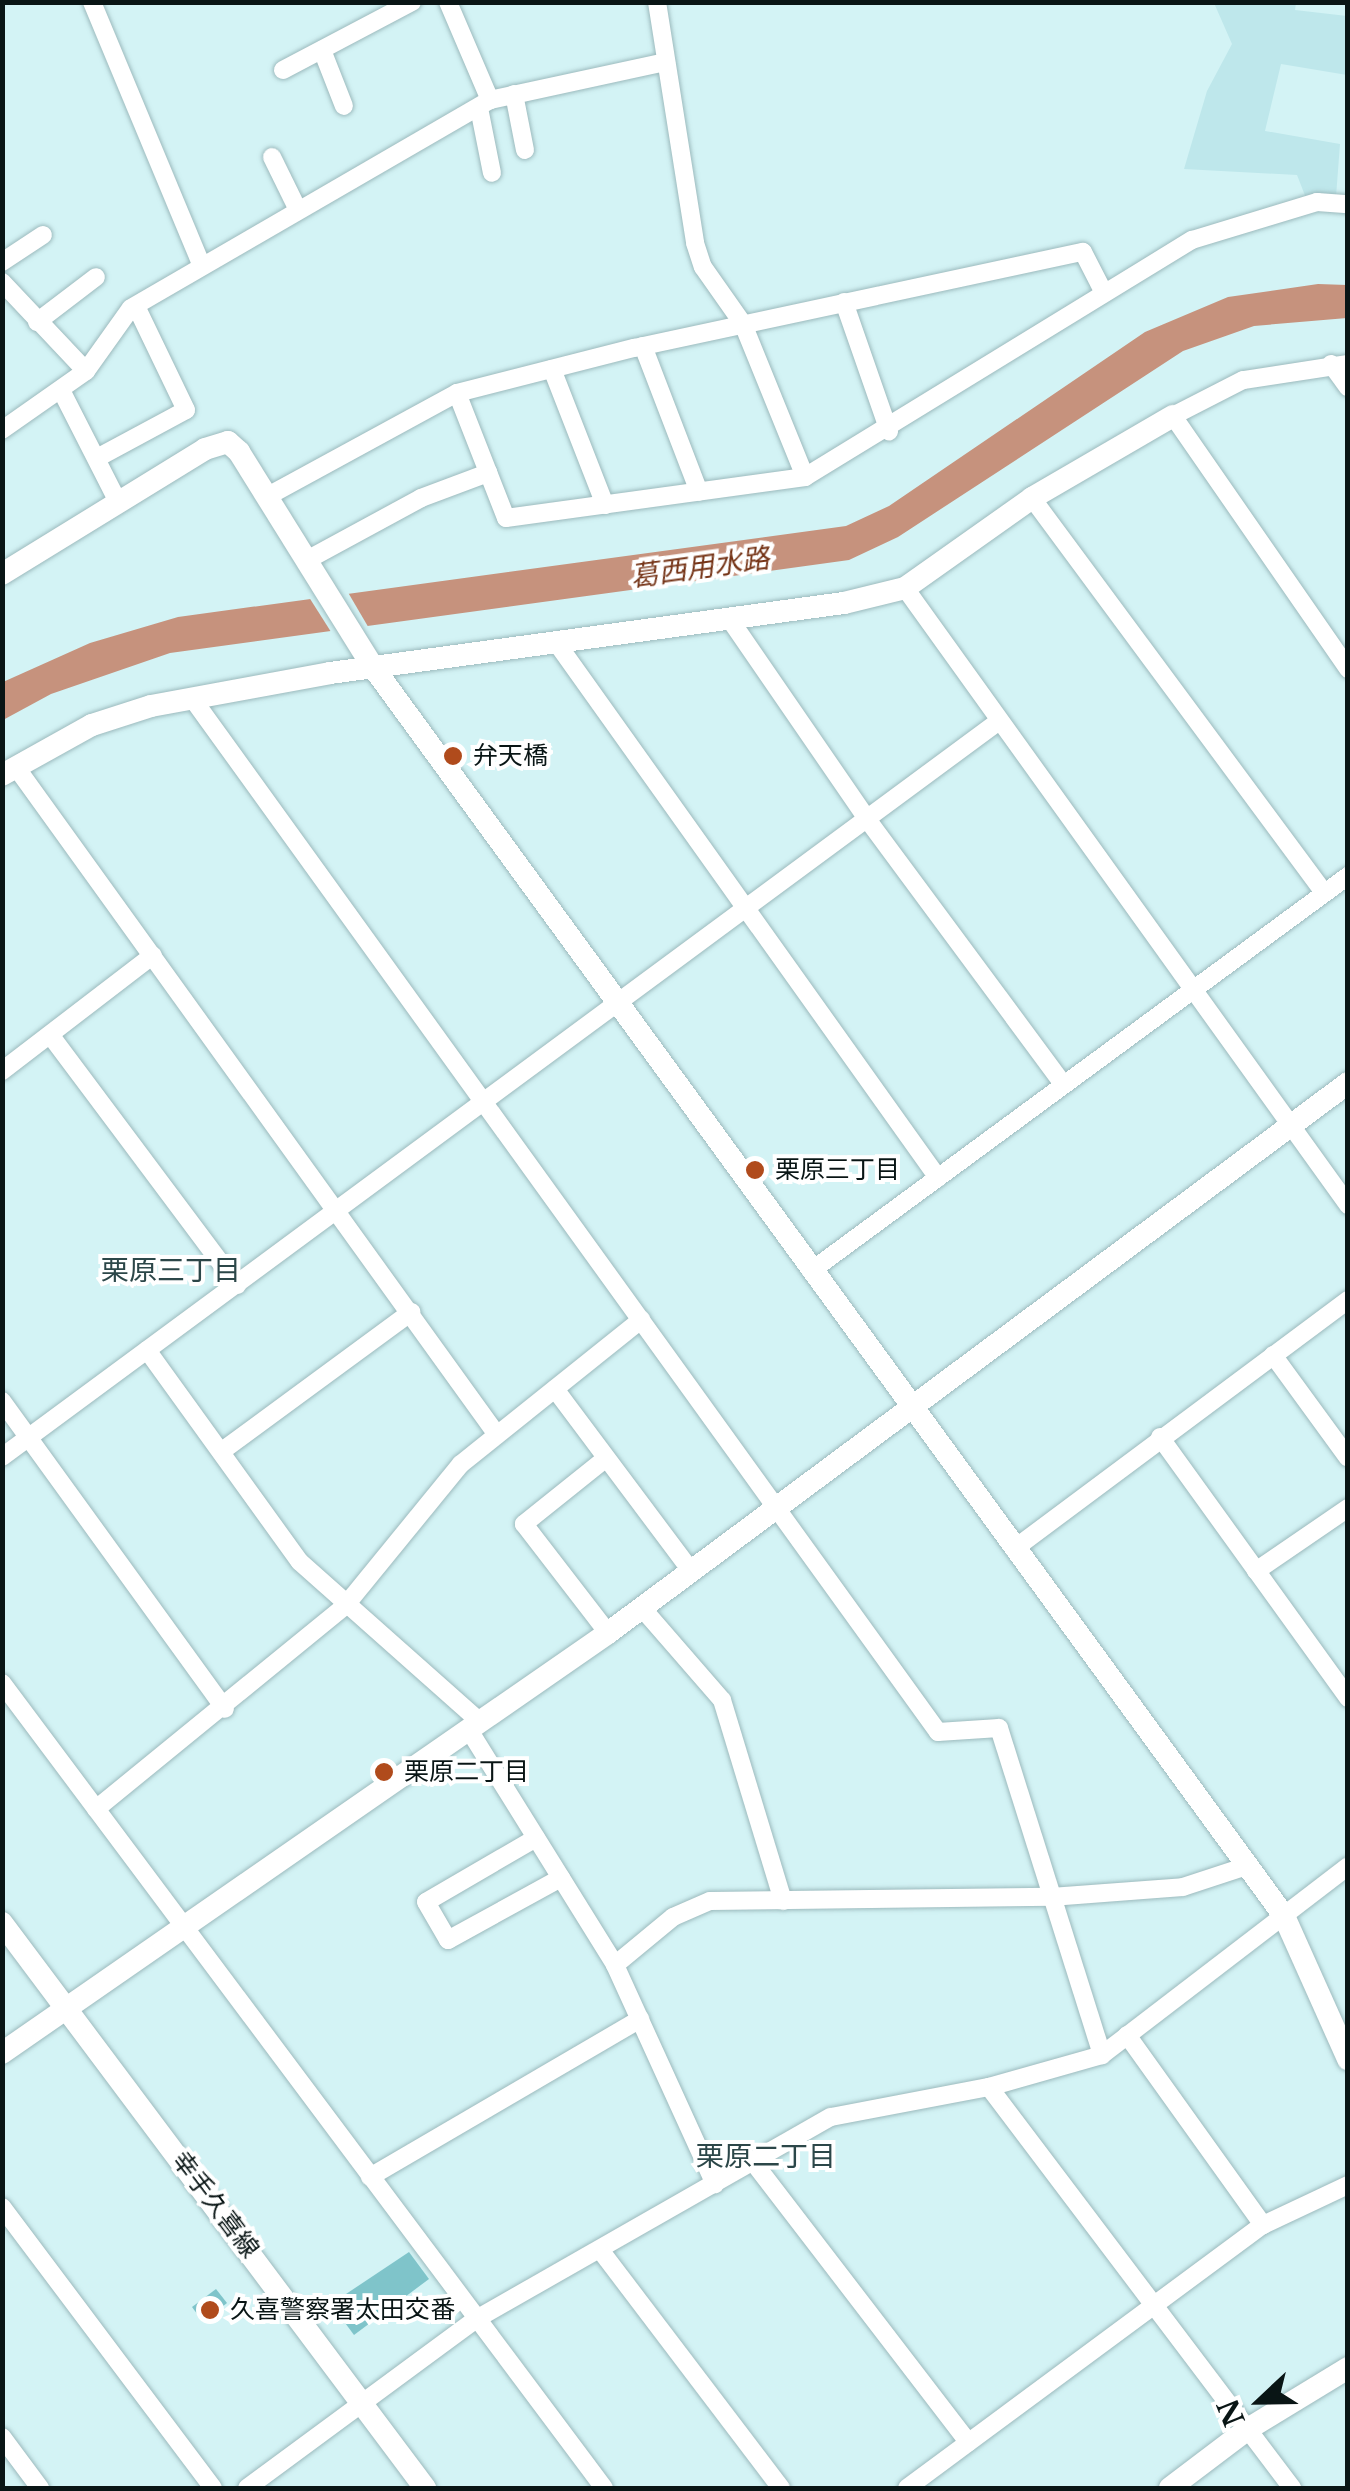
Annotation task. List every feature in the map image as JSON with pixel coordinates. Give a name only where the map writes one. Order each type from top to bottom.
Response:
[{"type":"street","points":[[92,2],[201,264]]},
{"type":"street","points":[[284,70],[412,2]]},
{"type":"street","points":[[448,2],[485,104],[492,174]]},
{"type":"street","points":[[657,2],[695,243],[703,268],[743,324],[805,477]]},
{"type":"street","points":[[322,50],[344,106]]},
{"type":"street","points":[[2,430],[62,392],[86,371],[136,306],[201,264],[485,104],[514,94],[666,62]]},
{"type":"street","points":[[514,94],[525,150]]},
{"type":"street","points":[[272,157],[298,210]]},
{"type":"street","points":[[457,393],[506,518],[805,477],[888,430],[1103,291],[1192,240],[1317,202],[1348,204]]},
{"type":"street","points":[[2,262],[44,234]]},
{"type":"street","points":[[268,496],[457,393],[643,346],[1083,252],[1103,291]]},
{"type":"street","points":[[37,322],[96,278]]},
{"type":"street","points":[[2,282],[86,371]]},
{"type":"street","points":[[844,302],[888,430]]},
{"type":"street","points":[[97,458],[186,410],[136,306]]},
{"type":"street","points":[[643,346],[699,492]]},
{"type":"street","points":[[497,1435],[340,1210],[153,955],[10,771],[113,716],[192,698],[373,667],[731,621],[906,588],[1032,498],[1243,380],[1339,364],[1348,386]]},
{"type":"street","points":[[552,369],[605,505]]},
{"type":"street","points":[[62,392],[118,502]]},
{"type":"street","points":[[1174,416],[1348,669]]},
{"type":"street","points":[[2,574],[218,442],[239,452],[373,667],[1284,1916],[1348,2060]]},
{"type":"street","points":[[307,560],[421,498],[488,473]]},
{"type":"street","points":[[1032,498],[1324,893]]},
{"type":"street","points":[[906,588],[1189,989],[1348,1205]]},
{"type":"street","points":[[731,621],[867,819],[1063,1084]]},
{"type":"street","points":[[556,642],[743,911],[938,1178]]},
{"type":"street","points":[[192,698],[938,1732],[999,1728],[1102,2055]]},
{"type":"street","points":[[2,1457],[998,722]]},
{"type":"street","points":[[810,1271],[1189,989],[1348,876]]},
{"type":"street","points":[[2,1071],[153,955]]},
{"type":"street","points":[[51,1036],[237,1285]]},
{"type":"street","points":[[2,2052],[185,1930],[608,1633],[1348,1082]]},
{"type":"street","points":[[1014,1548],[1348,1300]]},
{"type":"street","points":[[222,1451],[411,1312]]},
{"type":"street","points":[[96,1809],[226,1709],[345,1606],[461,1464],[641,1320]]},
{"type":"street","points":[[147,1350],[300,1562],[474,1726],[536,1838],[615,1965],[715,2184]]},
{"type":"street","points":[[1274,1355],[1348,1458]]},
{"type":"street","points":[[555,1389],[692,1572]]},
{"type":"street","points":[[2,1401],[226,1709]]},
{"type":"street","points":[[1160,1437],[1348,1698]]},
{"type":"street","points":[[604,1458],[524,1524],[608,1633]]},
{"type":"street","points":[[1256,1570],[1348,1508]]},
{"type":"street","points":[[642,1608],[722,1700],[783,1902]]},
{"type":"street","points":[[2,1683],[604,2488]]},
{"type":"street","points":[[536,1838],[426,1902],[448,1940],[561,1878]]},
{"type":"street","points":[[615,1965],[673,1916],[710,1901],[1050,1897],[1183,1887],[1247,1866]]},
{"type":"street","points":[[247,2488],[366,2406],[478,2318],[831,2117],[989,2087],[1102,2055],[1348,1866]]},
{"type":"street","name":"幸手久喜線","points":[[2,1923],[425,2488]]},
{"type":"street","points":[[370,2177],[640,2020]]},
{"type":"street","points":[[1127,2036],[1262,2224]]},
{"type":"street","points":[[989,2087],[1292,2488]]},
{"type":"street","points":[[754,2163],[968,2442]]},
{"type":"street","points":[[907,2488],[1262,2224],[1348,2185]]},
{"type":"street","points":[[2,2207],[213,2488]]},
{"type":"street","points":[[601,2251],[781,2488]]},
{"type":"street","points":[[1170,2488],[1248,2430],[1348,2368]]},
{"type":"street","points":[[2,2438],[40,2488]]},
{"type":"shaded area","points":[[1214,3],[1296,3],[1295,10],[1347,16],[1347,75],[1281,64],[1265,131],[1340,144],[1336,197],[1306,198],[1297,175],[1184,169],[1207,91],[1232,44]]},
{"type":"water","name":"葛西用水路","points":[[1318,284],[1347,285],[1347,318],[1254,326],[1183,351],[898,537],[849,560],[170,653],[51,694],[3,720],[3,682],[90,643],[178,617],[846,526],[889,506],[1145,332],[1228,297]]},
{"type":"pier","points":[[346,589],[370,630],[333,635],[307,594]]},
{"type":"building","points":[[409,2252],[429,2279],[354,2335],[331,2304]]},
{"type":"building","points":[[216,2289],[227,2303],[203,2322],[192,2307]]},
{"type":"place","name":"弁天橋","points":[[453,756]]},
{"type":"place","name":"栗原三丁目","points":[[755,1170]]},
{"type":"place","name":"栗原二丁目","points":[[384,1772]]},
{"type":"place","name":"久喜警察署太田交番","points":[[210,2310]]},
{"type":"district","name":"栗原三丁目","points":[[171,1271]]},
{"type":"district","name":"栗原二丁目","points":[[766,2157]]}]
